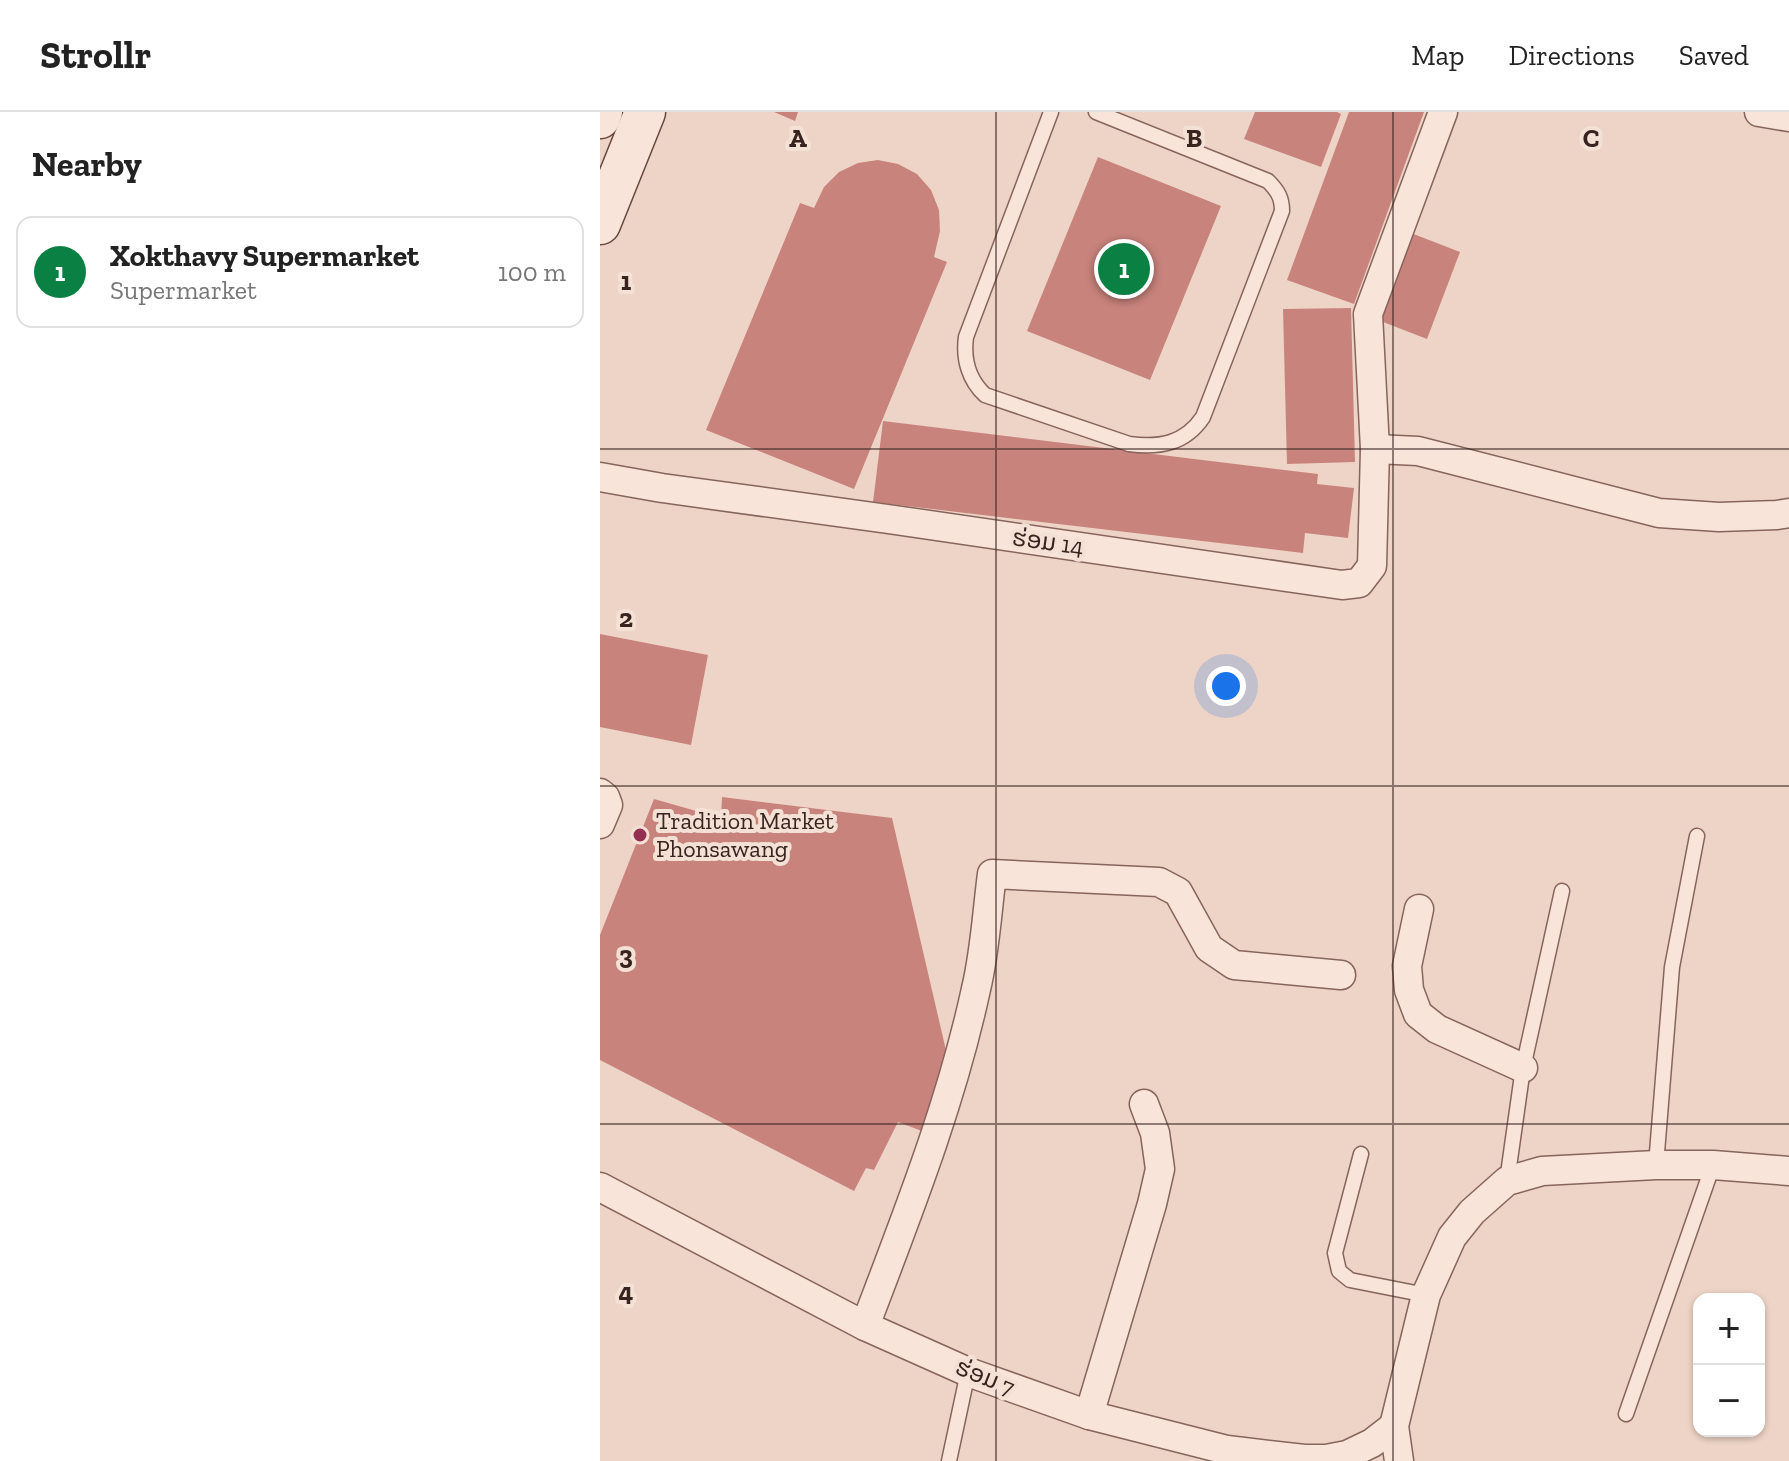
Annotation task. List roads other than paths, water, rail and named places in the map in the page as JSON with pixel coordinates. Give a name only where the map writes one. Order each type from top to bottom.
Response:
[{"type":"main road","points":[[600,118],[602,112]]},
{"type":"main road","points":[[600,224],[645,112]]},
{"type":"street","points":[[1443,112],[1368,314],[1375,449],[1418,451],[1659,513],[1719,517],[1789,513]]},
{"type":"street","points":[[1759,112],[1789,117]]},
{"type":"street","name":"ຮ່ອມ 14","points":[[600,477],[1351,585],[1359,583],[1372,566],[1375,449]]},
{"type":"street","points":[[600,793],[608,805],[600,824]]},
{"type":"street","points":[[865,1326],[926,1165],[956,1068],[977,987],[992,874],[1159,882],[1178,892],[1209,948],[1234,965],[1341,975]]},
{"type":"street","points":[[1419,909],[1407,966],[1409,990],[1418,1014],[1437,1029],[1523,1068]]},
{"type":"street","points":[[1089,1415],[1160,1169],[1155,1133],[1144,1104]]},
{"type":"street","points":[[1399,1461],[1394,1426],[1426,1295],[1452,1237],[1472,1212],[1507,1181],[1542,1171],[1656,1165],[1713,1165],[1789,1171]]},
{"type":"street","name":"ຮ່ອມ 7","points":[[600,1187],[865,1326],[968,1372],[1089,1415],[1227,1450],[1304,1459],[1347,1455],[1372,1443],[1394,1426]]},
{"type":"lane","points":[[1051,112],[966,337],[964,348],[970,376],[985,395],[1129,444],[1162,445],[1188,434],[1203,417],[1282,211],[1282,200],[1268,181],[1096,112]]},
{"type":"lane","points":[[1656,1165],[1672,967],[1697,836]]},
{"type":"lane","points":[[1507,1181],[1523,1068],[1562,891]]},
{"type":"lane","points":[[1361,1154],[1335,1253],[1339,1271],[1350,1280],[1426,1295]]},
{"type":"lane","points":[[1626,1414],[1713,1165]]},
{"type":"lane","points":[[949,1461],[968,1372]]},
{"type":"place","name":"Xokthavy Supermarket","points":[[1124,269]]},
{"type":"place","name":"Tradition Market Phonsawang","points":[[640,835]]}]
